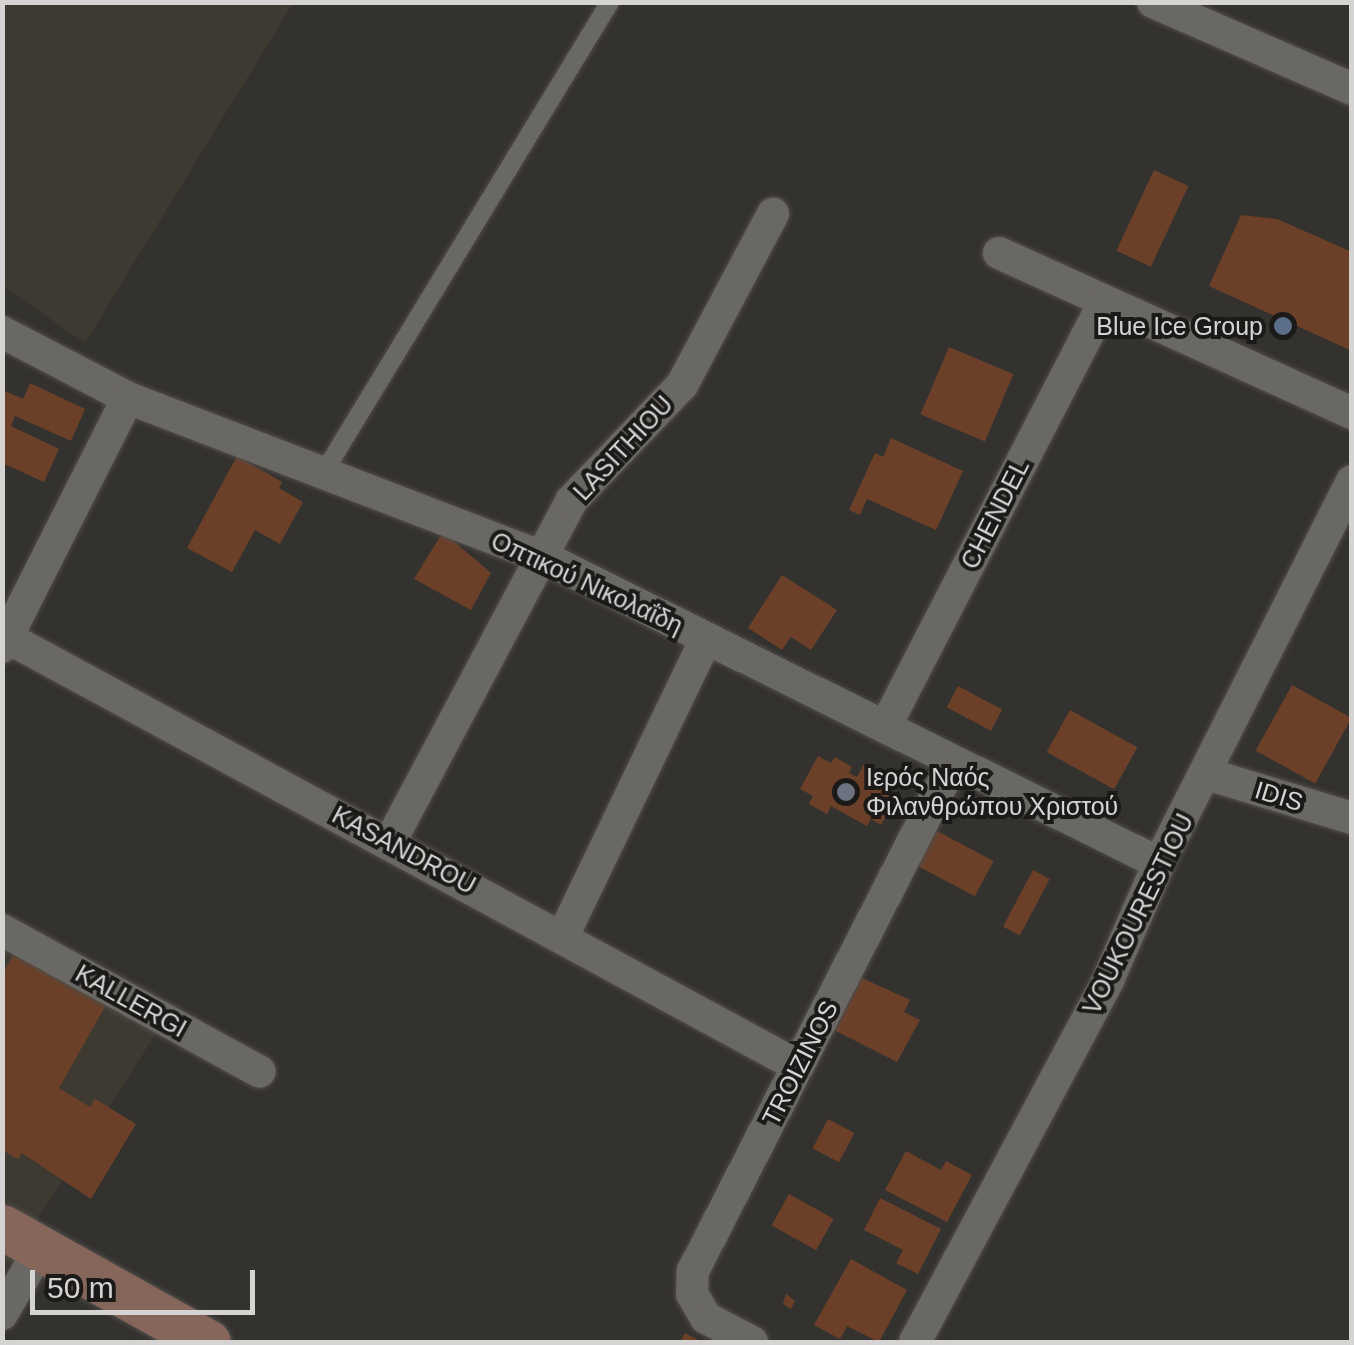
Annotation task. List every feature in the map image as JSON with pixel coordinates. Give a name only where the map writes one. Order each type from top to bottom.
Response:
[{"type":"main road","points":[[21,1238],[208,1342]]},
{"type":"street","points":[[1152,2],[1352,89]]},
{"type":"street","name":"LASITHIOU","points":[[390,842],[571,501],[682,385],[773,214]]},
{"type":"street","points":[[1000,253],[1352,412]]},
{"type":"street","name":"CHENDEL","points":[[886,728],[1105,301]]},
{"type":"street","name":"Οπτικού Νικολαΐδη","points":[[2,332],[128,398],[543,556],[1160,863]]},
{"type":"street","points":[[5,643],[128,398]]},
{"type":"street","name":"VOUKOURESTIOU","points":[[915,1342],[1108,980],[1160,863],[1352,481]]},
{"type":"street","points":[[563,936],[706,639]]},
{"type":"street","name":"KASANDROU","points":[[5,643],[390,842],[798,1066]]},
{"type":"street","name":"TROIZINOS","points":[[752,1342],[706,1318],[692,1294],[693,1271],[953,762]]},
{"type":"street","name":"IDIS","points":[[1207,774],[1352,818]]},
{"type":"street","name":"KALLERGI","points":[[2,930],[260,1072]]},
{"type":"street","points":[[2,1314],[21,1238]]},
{"type":"lane","points":[[324,472],[610,2]]},
{"type":"shaded area","points":[[3,2],[293,3],[85,343],[3,286]]},
{"type":"shaded area","points":[[3,942],[162,1024],[3,1273]]},
{"type":"building","points":[[1154,170],[1188,186],[1151,267],[1116,251]]},
{"type":"building","points":[[1241,215],[1277,219],[1352,252],[1352,351],[1209,286]]},
{"type":"building","points":[[949,347],[1013,374],[985,442],[920,414]]},
{"type":"building","points":[[30,383],[85,409],[71,441],[15,416],[11,426],[59,449],[44,482],[2,463],[2,390],[23,399]]},
{"type":"building","points":[[891,438],[963,471],[936,530],[867,499],[860,515],[849,510],[875,453],[883,457]]},
{"type":"building","points":[[237,456],[282,482],[279,488],[303,502],[280,544],[255,530],[232,572],[187,548]]},
{"type":"building","points":[[443,532],[491,573],[471,610],[414,579]]},
{"type":"building","points":[[782,575],[837,610],[811,650],[791,637],[782,650],[748,628]]},
{"type":"building","points":[[1292,685],[1351,718],[1315,784],[1256,751]]},
{"type":"building","points":[[958,686],[1002,709],[991,731],[947,707]]},
{"type":"building","points":[[1070,710],[1137,747],[1114,789],[1047,752]]},
{"type":"building","name":"Ιερός Ναός Φιλανθρώπου Χριστού","points":[[818,756],[831,763],[835,757],[852,767],[849,773],[857,777],[864,764],[893,780],[885,794],[895,800],[881,825],[871,819],[867,826],[831,806],[827,814],[809,804],[813,796],[800,789]]},
{"type":"building","points":[[937,831],[994,861],[975,896],[918,866]]},
{"type":"building","points":[[1033,870],[1050,879],[1020,935],[1003,927]]},
{"type":"building","points":[[15,952],[107,1003],[59,1088],[90,1107],[95,1099],[136,1124],[91,1199],[22,1153],[18,1159],[2,1150],[2,975]]},
{"type":"building","points":[[862,978],[910,1000],[904,1012],[920,1020],[897,1062],[834,1030]]},
{"type":"building","points":[[828,1119],[854,1133],[839,1162],[813,1148]]},
{"type":"building","points":[[906,1151],[941,1170],[946,1161],[972,1175],[947,1222],[885,1190]]},
{"type":"building","points":[[789,1194],[834,1219],[816,1250],[772,1225]]},
{"type":"building","points":[[880,1198],[941,1229],[918,1274],[896,1263],[903,1250],[864,1230]]},
{"type":"building","points":[[851,1259],[907,1290],[879,1342],[847,1326],[840,1339],[814,1325]]},
{"type":"building","points":[[786,1294],[795,1301],[791,1309],[783,1304]]},
{"type":"building","points":[[685,1333],[702,1342],[680,1342]]},
{"type":"place","name":"Blue Ice Group","points":[[1283,326]]},
{"type":"place","name":"Ιερός Ναός Φιλανθρώπου Χριστού","points":[[846,792]]}]
